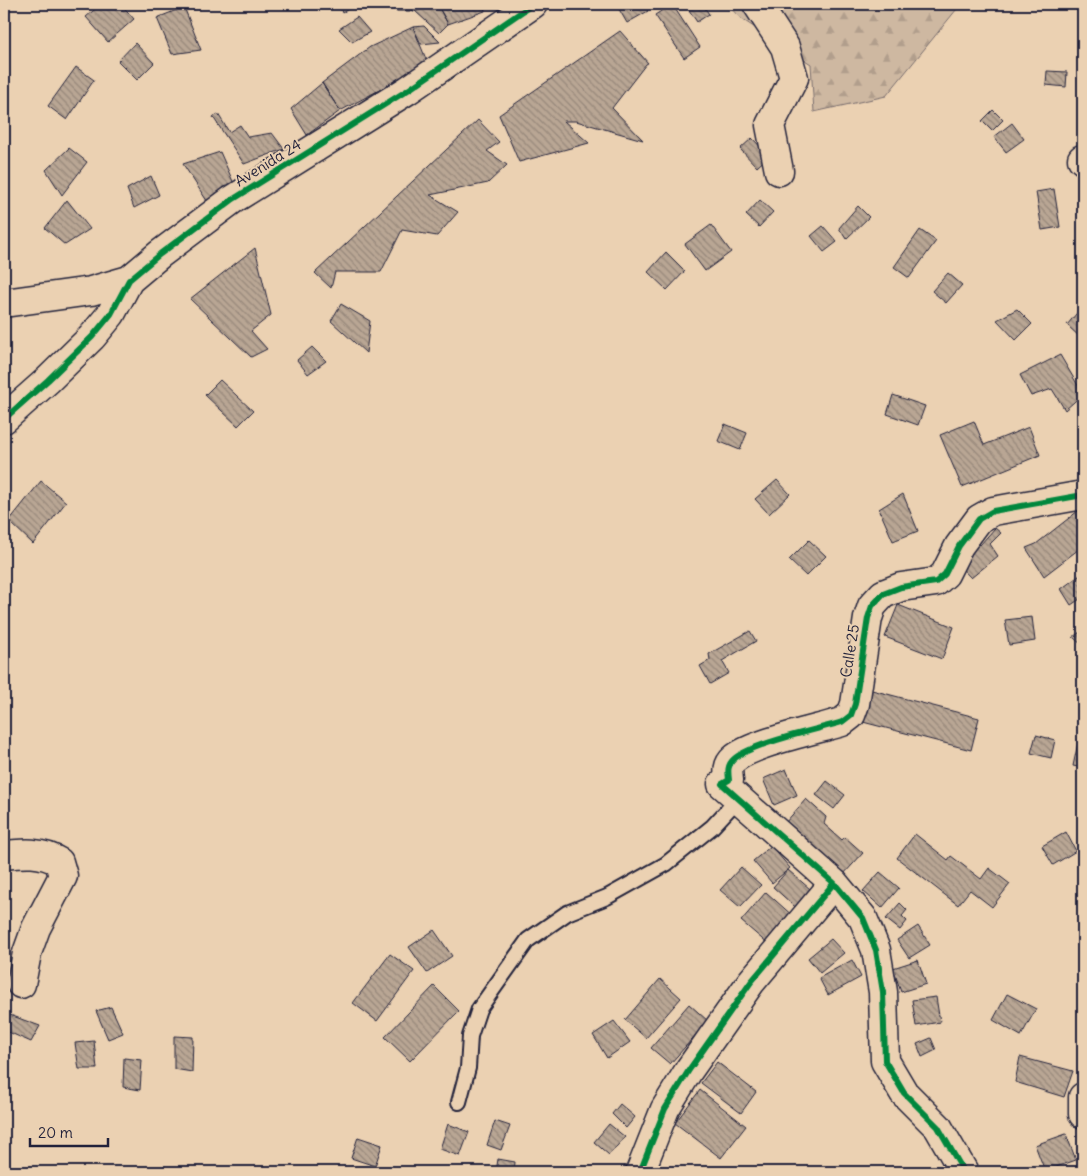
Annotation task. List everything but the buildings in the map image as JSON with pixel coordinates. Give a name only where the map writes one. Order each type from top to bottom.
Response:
[{"type":"street","name":"Avenida 24","points":[[4,419],[92,337],[111,314],[129,280],[160,254],[232,200],[408,90],[533,4]]},
{"type":"street","points":[[757,4],[785,47],[794,78],[770,125],[779,171]]},
{"type":"street","points":[[4,303],[90,291],[129,280]]},
{"type":"street","name":"Calle 25","points":[[734,790],[728,768],[733,759],[754,747],[842,722],[851,715],[855,704],[868,618],[872,606],[883,594],[901,588],[936,582],[945,574],[960,546],[979,519],[992,511],[1083,496]]},
{"type":"street","points":[[734,790],[834,883],[863,918],[876,950],[883,992],[885,1061],[904,1093],[938,1127],[964,1172]]},
{"type":"street","points":[[4,855],[26,852],[49,856],[59,862],[63,876],[36,928],[26,953],[21,984]]},
{"type":"street","points":[[640,1172],[665,1109],[689,1070],[751,982],[834,883]]},
{"type":"street","points":[[1083,1097],[1083,1114]]},
{"type":"lane","points":[[459,1102],[468,1068],[470,1036],[479,1008],[528,940],[567,913],[607,897],[666,864],[712,827],[734,790]]},
{"type":"green space","points":[[727,4],[961,4],[886,96],[814,112],[811,64],[740,18]]},
{"type":"cycle path","points":[[4,419],[92,337],[111,314],[129,280],[160,254],[232,200],[408,90],[533,4]]},
{"type":"cycle path","points":[[964,1172],[938,1127],[904,1093],[885,1061],[883,992],[876,950],[863,918],[834,883],[722,784],[729,780],[728,771],[730,764],[743,753],[769,742],[842,722],[851,715],[855,704],[868,618],[872,606],[883,594],[901,587],[936,582],[945,574],[959,546],[979,519],[993,511],[1083,495]]},
{"type":"cycle path","points":[[640,1172],[665,1109],[689,1070],[751,982],[834,883]]}]
